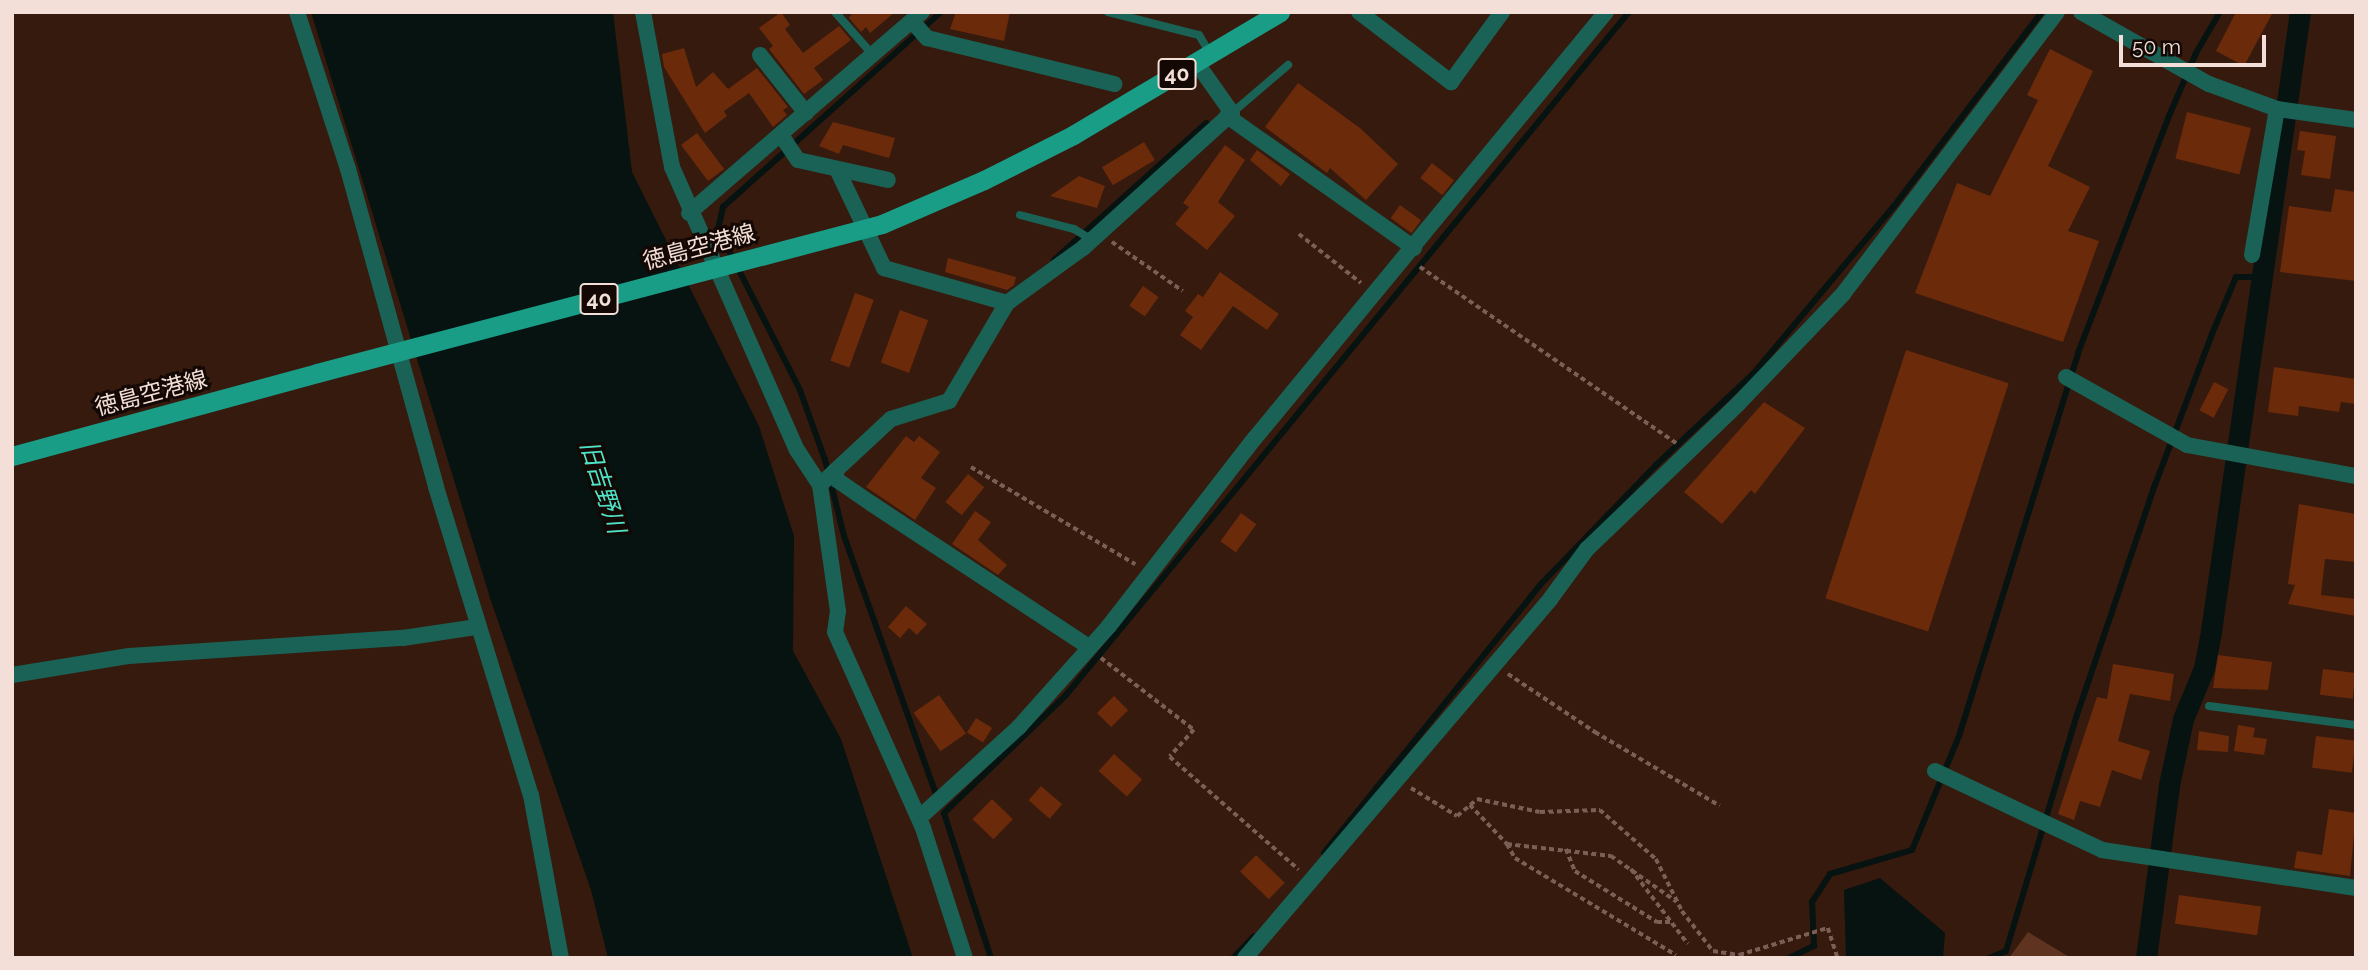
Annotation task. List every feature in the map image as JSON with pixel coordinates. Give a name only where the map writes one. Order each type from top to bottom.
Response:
[{"type":"main road","name":"徳島空港線","points":[[12,456],[881,224],[1062,141],[1280,12]]},
{"type":"street","points":[[297,12],[348,169],[478,627],[531,795],[561,958]]},
{"type":"street","points":[[643,12],[672,167],[690,213],[797,450],[820,485],[838,611],[835,632],[919,818],[965,958]]},
{"type":"street","points":[[1359,12],[1451,82],[1502,12]]},
{"type":"street","points":[[919,818],[1019,727],[1090,647],[1606,12]]},
{"type":"street","points":[[1245,958],[1495,665],[1587,549],[1686,450],[1738,404],[1843,293],[2057,12]]},
{"type":"street","points":[[2081,12],[2209,84],[2277,109],[2356,120]]},
{"type":"street","points":[[690,213],[917,17],[927,38],[1114,85]]},
{"type":"street","points":[[760,55],[806,113]]},
{"type":"street","points":[[1203,58],[1230,114],[1410,253]]},
{"type":"street","points":[[2252,255],[2277,109]]},
{"type":"street","points":[[820,485],[891,419],[949,401],[1007,303],[1095,237],[1230,114]]},
{"type":"street","points":[[780,135],[799,160],[888,180]]},
{"type":"street","points":[[837,169],[884,268],[1007,303]]},
{"type":"street","points":[[2066,377],[2187,445],[2356,476]]},
{"type":"street","points":[[835,471],[838,480],[855,492],[1090,647]]},
{"type":"street","points":[[12,675],[129,656],[403,638],[478,627]]},
{"type":"street","points":[[1935,771],[2102,850],[2174,864],[2356,888]]},
{"type":"lane","points":[[835,12],[873,55]]},
{"type":"lane","points":[[1108,12],[1199,35],[1203,58]]},
{"type":"lane","points":[[1230,114],[1288,65]]},
{"type":"lane","points":[[1020,215],[1095,237]]},
{"type":"lane","points":[[2209,706],[2356,725]]},
{"type":"path","points":[[1299,234],[1376,295]]},
{"type":"path","points":[[1095,237],[1182,291]]},
{"type":"path","points":[[1410,253],[1686,450]]},
{"type":"path","points":[[971,467],[1150,573]]},
{"type":"path","points":[[1104,660],[1194,730],[1170,757],[1311,881]]},
{"type":"path","points":[[1495,665],[1595,733],[1720,806]]},
{"type":"path","points":[[1398,779],[1458,816],[1477,799],[1540,812],[1600,810],[1656,859],[1678,903],[1713,951],[1739,955],[1802,933],[1828,928],[1838,958]]},
{"type":"path","points":[[1470,805],[1507,844],[1516,858],[1676,955]]},
{"type":"path","points":[[1507,844],[1611,856],[1678,903]]},
{"type":"path","points":[[1566,849],[1575,871],[1657,922],[1672,922]]},
{"type":"path","points":[[1630,867],[1688,944]]},
{"type":"shaded area","points":[[2028,932],[2071,958],[2009,958]]},
{"type":"water","name":"旧吉野川","points":[[311,12],[613,12],[632,172],[759,426],[794,536],[793,651],[841,739],[913,958],[608,958],[591,890],[490,598]]},
{"type":"water","points":[[1880,878],[1945,933],[1943,958],[1846,958],[1844,890]]},
{"type":"building","points":[[781,12],[790,25],[785,29],[803,53],[839,26],[851,40],[814,68],[823,80],[804,94],[769,49],[773,46],[759,28]]},
{"type":"building","points":[[853,12],[895,12],[870,33],[866,27],[861,32],[849,18]]},
{"type":"building","points":[[956,12],[1010,12],[1004,41],[950,29]]},
{"type":"building","points":[[2236,12],[2273,12],[2244,66],[2216,51]]},
{"type":"building","points":[[684,48],[696,87],[713,72],[728,89],[757,68],[788,107],[783,110],[787,115],[773,127],[749,93],[724,111],[727,116],[705,133],[664,67],[662,54]]},
{"type":"building","points":[[2050,49],[2093,71],[2048,166],[2090,187],[2068,231],[2099,241],[2063,342],[1915,293],[1957,183],[1990,196],[2038,100],[2027,95]]},
{"type":"building","points":[[1298,83],[1360,128],[1398,164],[1366,200],[1330,168],[1327,173],[1265,127]]},
{"type":"building","points":[[2187,112],[2251,128],[2239,175],[2175,159]]},
{"type":"building","points":[[833,122],[895,138],[889,158],[843,145],[839,154],[819,146]]},
{"type":"building","points":[[2300,131],[2336,136],[2330,179],[2301,175],[2305,151],[2297,150]]},
{"type":"building","points":[[697,133],[724,169],[708,181],[681,145]]},
{"type":"building","points":[[1144,142],[1155,160],[1113,185],[1102,167]]},
{"type":"building","points":[[1225,145],[1245,160],[1218,202],[1235,216],[1207,250],[1175,224],[1189,207],[1183,203]]},
{"type":"building","points":[[1257,150],[1290,174],[1281,186],[1250,160]]},
{"type":"building","points":[[1432,163],[1454,180],[1442,195],[1420,178]]},
{"type":"building","points":[[1079,176],[1105,186],[1097,208],[1050,196]]},
{"type":"building","points":[[2335,189],[2356,192],[2356,281],[2280,272],[2289,206],[2331,212]]},
{"type":"building","points":[[1400,205],[1421,220],[1412,233],[1391,218]]},
{"type":"building","points":[[948,258],[1016,277],[1014,285],[1007,290],[945,272]]},
{"type":"building","points":[[1220,272],[1279,314],[1267,330],[1233,306],[1201,350],[1180,335],[1193,317],[1185,311],[1198,294],[1203,297]]},
{"type":"building","points":[[1143,286],[1159,297],[1145,317],[1129,306]]},
{"type":"building","points":[[855,293],[874,300],[849,367],[830,361]]},
{"type":"building","points":[[900,310],[928,320],[909,373],[881,363]]},
{"type":"building","points":[[1906,350],[2009,383],[1928,632],[1825,598]]},
{"type":"building","points":[[2274,367],[2356,379],[2356,404],[2341,402],[2339,412],[2299,406],[2298,416],[2268,412]]},
{"type":"building","points":[[2214,382],[2228,389],[2214,418],[2199,411]]},
{"type":"building","points":[[1764,402],[1805,428],[1755,494],[1751,490],[1722,524],[1684,492]]},
{"type":"building","points":[[906,436],[914,442],[919,436],[940,452],[921,478],[936,488],[915,520],[866,487]]},
{"type":"building","points":[[968,474],[984,487],[962,515],[945,502]]},
{"type":"building","points":[[2299,504],[2356,514],[2356,562],[2325,559],[2321,595],[2356,599],[2356,616],[2288,604],[2295,585],[2288,584]]},
{"type":"building","points":[[975,511],[991,522],[978,540],[1007,565],[998,575],[952,544]]},
{"type":"building","points":[[1241,513],[1256,524],[1236,552],[1220,541]]},
{"type":"building","points":[[906,606],[927,624],[917,635],[909,628],[900,638],[888,627]]},
{"type":"building","points":[[2218,655],[2272,662],[2268,690],[2213,688]]},
{"type":"building","points":[[2113,664],[2174,674],[2170,701],[2130,694],[2118,741],[2150,751],[2141,780],[2112,770],[2100,807],[2080,801],[2074,820],[2058,814],[2097,697],[2107,699]]},
{"type":"building","points":[[2323,669],[2356,673],[2353,699],[2320,695]]},
{"type":"building","points":[[939,695],[966,734],[941,751],[914,713]]},
{"type":"building","points":[[1114,696],[1128,710],[1111,727],[1097,713]]},
{"type":"building","points":[[976,718],[992,728],[983,742],[967,732]]},
{"type":"building","points":[[2238,725],[2255,728],[2253,737],[2267,739],[2264,755],[2234,751]]},
{"type":"building","points":[[2199,731],[2229,736],[2228,752],[2197,750]]},
{"type":"building","points":[[2316,736],[2356,741],[2352,773],[2312,768]]},
{"type":"building","points":[[1114,754],[1142,779],[1127,797],[1099,771]]},
{"type":"building","points":[[1041,786],[1062,804],[1050,819],[1029,800]]},
{"type":"building","points":[[992,799],[1013,819],[993,839],[973,819]]},
{"type":"building","points":[[2329,809],[2356,813],[2350,876],[2294,868],[2297,851],[2322,855]]},
{"type":"building","points":[[1256,855],[1285,883],[1269,899],[1240,872]]},
{"type":"building","points":[[2179,895],[2261,907],[2257,935],[2175,924]]},
{"type":"waterway","points":[[938,800],[844,536],[825,460],[800,390],[718,229],[723,207],[941,12]]},
{"type":"waterway","points":[[991,958],[944,813],[1066,695],[1629,12]]},
{"type":"waterway","points":[[1324,853],[1543,582],[1656,465],[1753,374],[1894,206],[2042,12]]},
{"type":"waterway","points":[[1789,958],[1814,946],[1812,902],[1830,874],[1912,850],[1959,736],[2078,353],[2169,116],[2196,53],[2220,12]]},
{"type":"waterway","points":[[2146,958],[2169,785],[2183,719],[2204,668],[2211,631],[2300,12]]},
{"type":"waterway","points":[[1054,260],[1206,123]]},
{"type":"waterway","points":[[1989,958],[2006,951],[2077,715],[2155,485],[2212,334],[2236,277],[2263,277]]},
{"type":"waterway","points":[[1233,958],[1254,936]]}]
